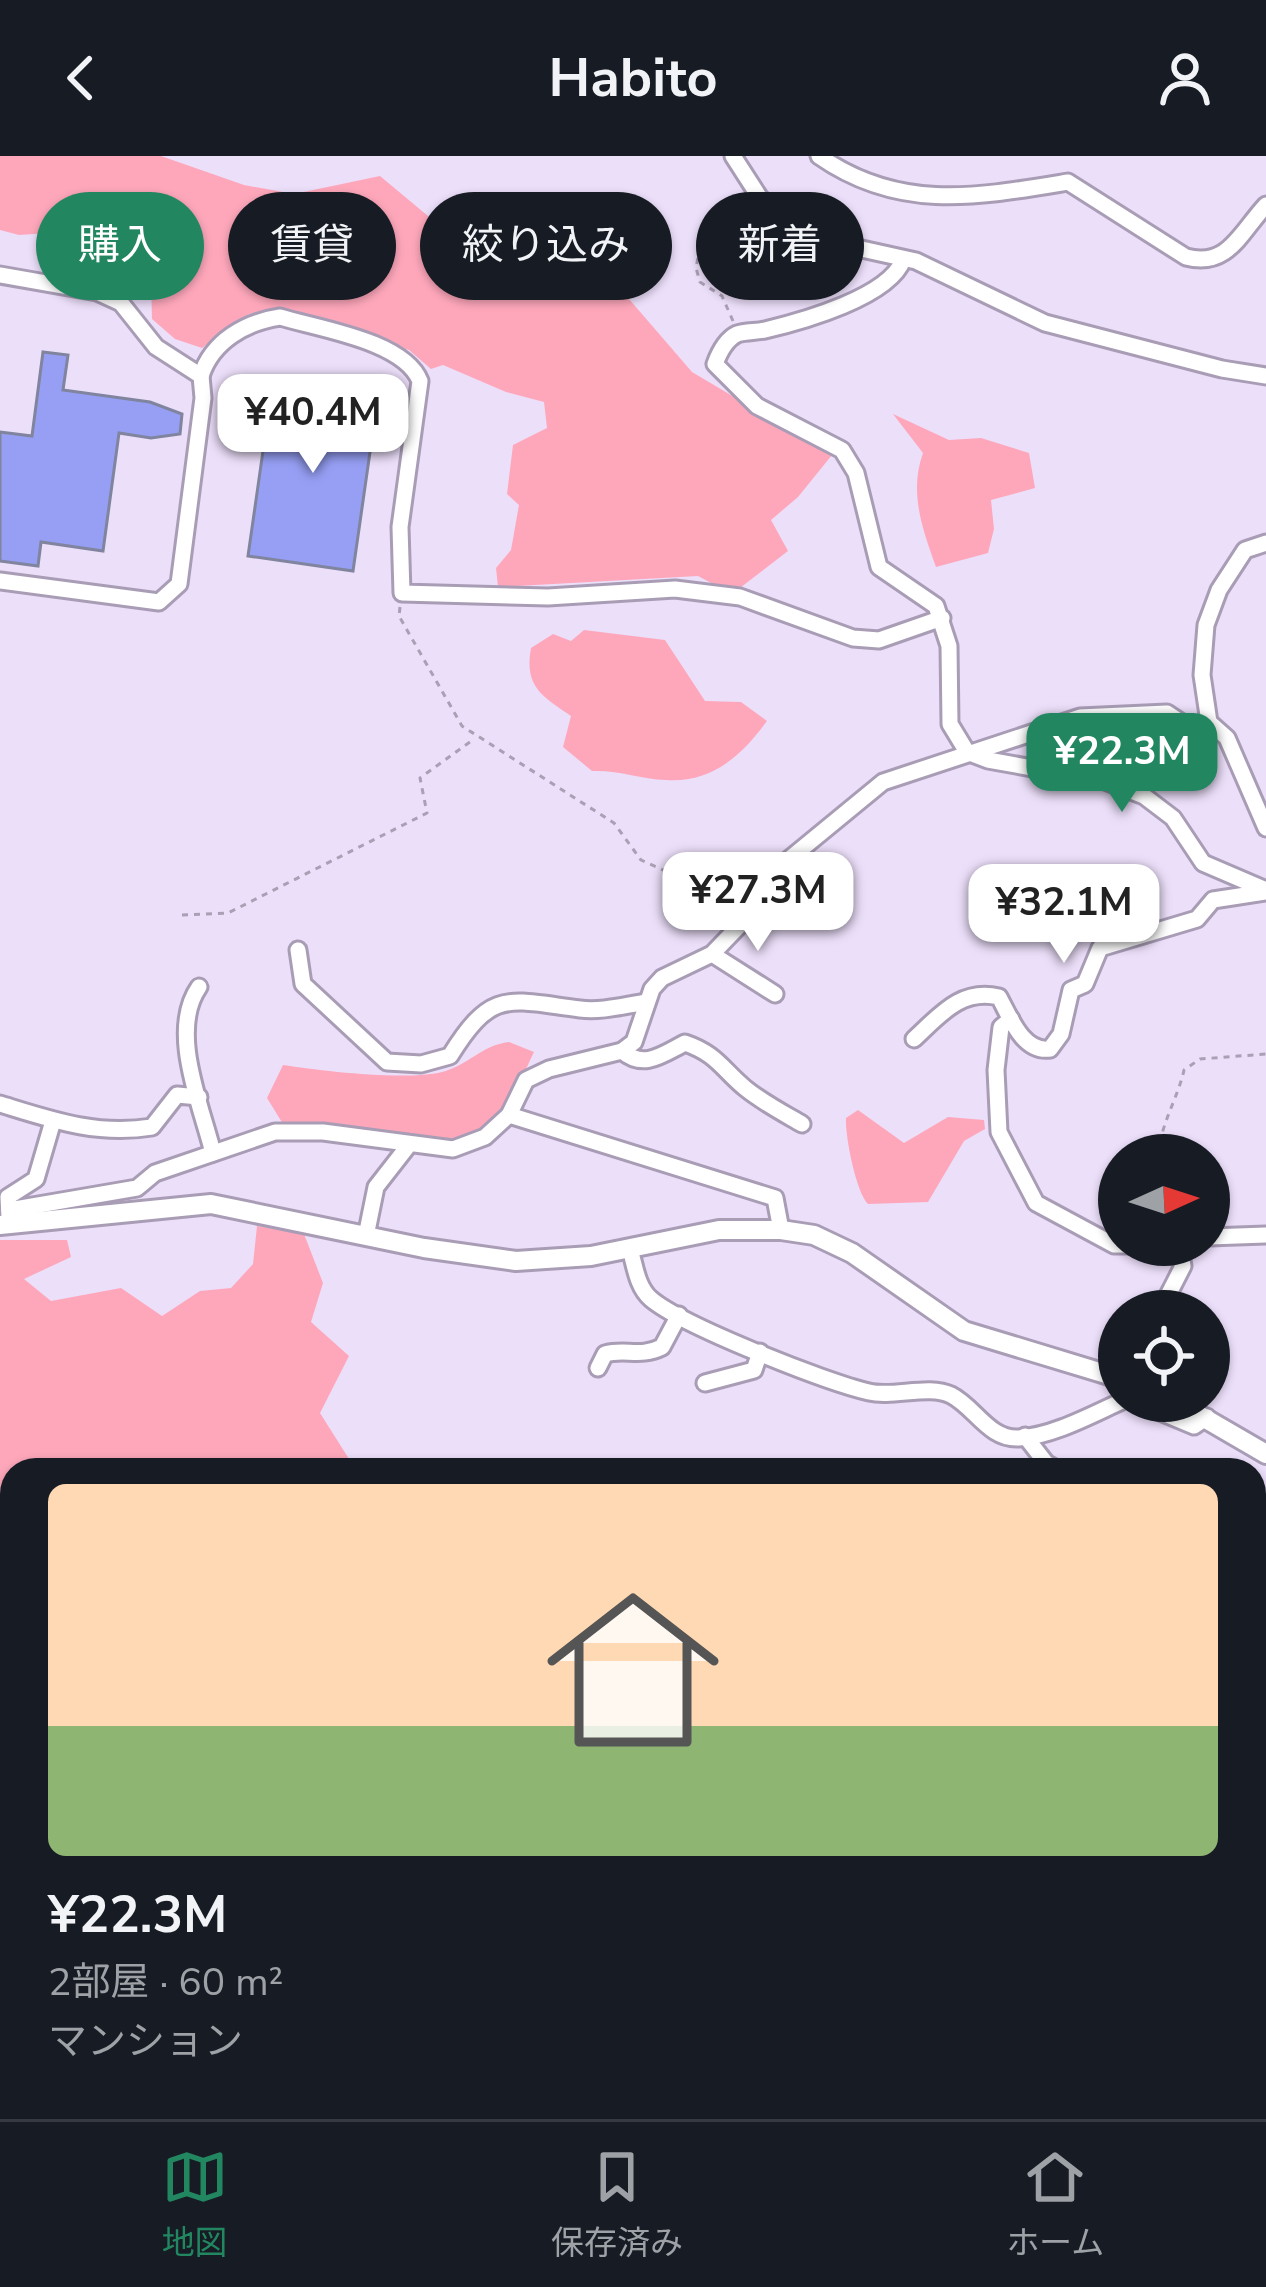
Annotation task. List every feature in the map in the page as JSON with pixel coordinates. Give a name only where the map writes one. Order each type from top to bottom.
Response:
[{"type":"street","points":[[724,156],[736,170],[737,162]]},
{"type":"street","points":[[819,156],[851,178],[930,198],[987,196],[1068,182],[1186,257],[1204,262],[1222,259],[1266,205]]},
{"type":"street","points":[[737,162],[757,192]]},
{"type":"street","points":[[864,251],[916,261],[1046,322],[1222,369],[1266,376]]},
{"type":"street","points":[[903,260],[897,276],[883,288],[783,325],[734,335],[715,364],[757,406],[842,450],[856,473],[879,567],[937,606],[942,618],[949,646],[950,724],[967,752],[1106,781],[1144,796],[1173,818],[1203,863],[1266,891]]},
{"type":"street","points":[[0,275],[97,292],[121,303],[156,347],[201,376]]},
{"type":"street","points":[[0,581],[159,602],[179,584],[206,361],[230,335],[280,316],[396,352],[414,365],[420,381],[400,526],[402,593],[548,597],[675,589],[740,597],[853,638],[879,640],[942,618]]},
{"type":"street","points":[[1266,539],[1245,550],[1219,590],[1206,625],[1202,675],[1209,722],[1227,738],[1266,828]]},
{"type":"street","points":[[6,1220],[137,1188],[154,1173],[275,1132],[323,1132],[453,1149],[485,1137],[509,1115],[526,1080],[549,1069],[622,1051],[634,1042],[647,1002],[662,979],[712,954],[739,926],[745,909],[782,865],[884,782],[1080,717],[1167,713],[1197,733],[1209,722]]},
{"type":"street","points":[[914,1039],[957,1000],[983,993],[999,997],[1028,1045],[1039,1051],[1050,1048],[1061,1034],[1071,990],[1085,984],[1100,949],[1197,919],[1214,900],[1266,891]]},
{"type":"street","points":[[298,950],[303,984],[388,1063],[421,1064],[451,1056],[473,1019],[494,1004],[542,1002],[585,1010],[647,1002]]},
{"type":"street","points":[[712,954],[775,994]]},
{"type":"street","points":[[199,987],[190,1000],[188,1028],[213,1153]]},
{"type":"street","points":[[1011,1019],[1001,1027],[996,1070],[999,1132],[1036,1203],[1098,1236]]},
{"type":"street","points":[[622,1051],[632,1059],[649,1061],[686,1043],[702,1048],[727,1066],[743,1087],[802,1124]]},
{"type":"street","points":[[0,1104],[84,1129],[135,1130],[152,1127],[177,1095],[199,1097]]},
{"type":"street","points":[[509,1115],[776,1198],[781,1230]]},
{"type":"street","points":[[6,1220],[8,1197],[36,1179],[53,1121]]},
{"type":"street","points":[[366,1236],[376,1187],[408,1146]]},
{"type":"street","points":[[6,1220],[211,1204],[516,1261],[630,1249],[719,1230],[781,1230],[814,1235],[852,1252],[964,1330],[1098,1371]]},
{"type":"street","points":[[1230,1236],[1266,1235]]},
{"type":"street","points":[[630,1249],[640,1286],[651,1300],[760,1352],[872,1393],[949,1393],[998,1435],[1025,1436],[1098,1412]]},
{"type":"street","points":[[598,1368],[605,1354],[617,1350],[634,1356],[662,1347],[679,1315]]},
{"type":"street","points":[[705,1383],[754,1370],[760,1352]]},
{"type":"street","points":[[1215,1422],[1266,1454]]},
{"type":"street","points":[[1025,1436],[1042,1458]]},
{"type":"path","points":[[723,300],[734,335]]},
{"type":"path","points":[[402,593],[399,616],[461,725],[614,823],[640,860],[745,909]]},
{"type":"path","points":[[182,915],[227,913],[427,812],[420,778],[477,737]]},
{"type":"path","points":[[1165,1134],[1184,1070],[1200,1059],[1266,1054]]},
{"type":"shaded area","points":[[0,156],[161,156],[244,185],[283,192],[228,192],[228,300],[396,300],[396,192],[304,192],[380,176],[420,209],[420,300],[630,300],[692,372],[832,455],[798,497],[771,520],[788,551],[732,594],[698,576],[498,587],[496,568],[511,550],[519,505],[507,494],[513,445],[547,428],[544,402],[506,392],[443,365],[431,369],[409,350],[278,309],[249,314],[202,348],[175,339],[152,319],[152,300],[204,300],[204,192],[36,192],[36,234],[0,230]]},
{"type":"shaded area","points":[[893,414],[949,440],[981,438],[1029,453],[1035,488],[991,500],[994,529],[988,553],[936,567],[917,496],[923,453]]},
{"type":"shaded area","points":[[584,630],[665,640],[705,701],[741,702],[767,721],[725,764],[698,777],[666,780],[592,771],[563,747],[571,716],[538,689],[530,672],[531,648],[553,634],[571,641]]},
{"type":"shaded area","points":[[509,1042],[534,1052],[512,1097],[496,1118],[452,1140],[283,1124],[267,1098],[283,1065],[426,1075],[451,1069]]},
{"type":"shaded area","points":[[858,1110],[904,1143],[948,1117],[984,1120],[985,1129],[964,1141],[928,1202],[868,1204],[847,1137],[846,1118]]},
{"type":"shaded area","points":[[257,1226],[304,1234],[323,1283],[311,1322],[349,1356],[320,1413],[348,1458],[0,1458],[0,1240],[67,1240],[71,1257],[24,1279],[51,1301],[121,1288],[162,1316],[200,1291],[231,1288],[253,1264]]},
{"type":"building","points":[[43,352],[68,355],[63,390],[150,402],[182,414],[180,434],[151,438],[119,433],[103,551],[41,542],[38,566],[0,561],[0,432],[32,436]]},
{"type":"building","points":[[273,381],[378,396],[353,571],[248,556]]}]
